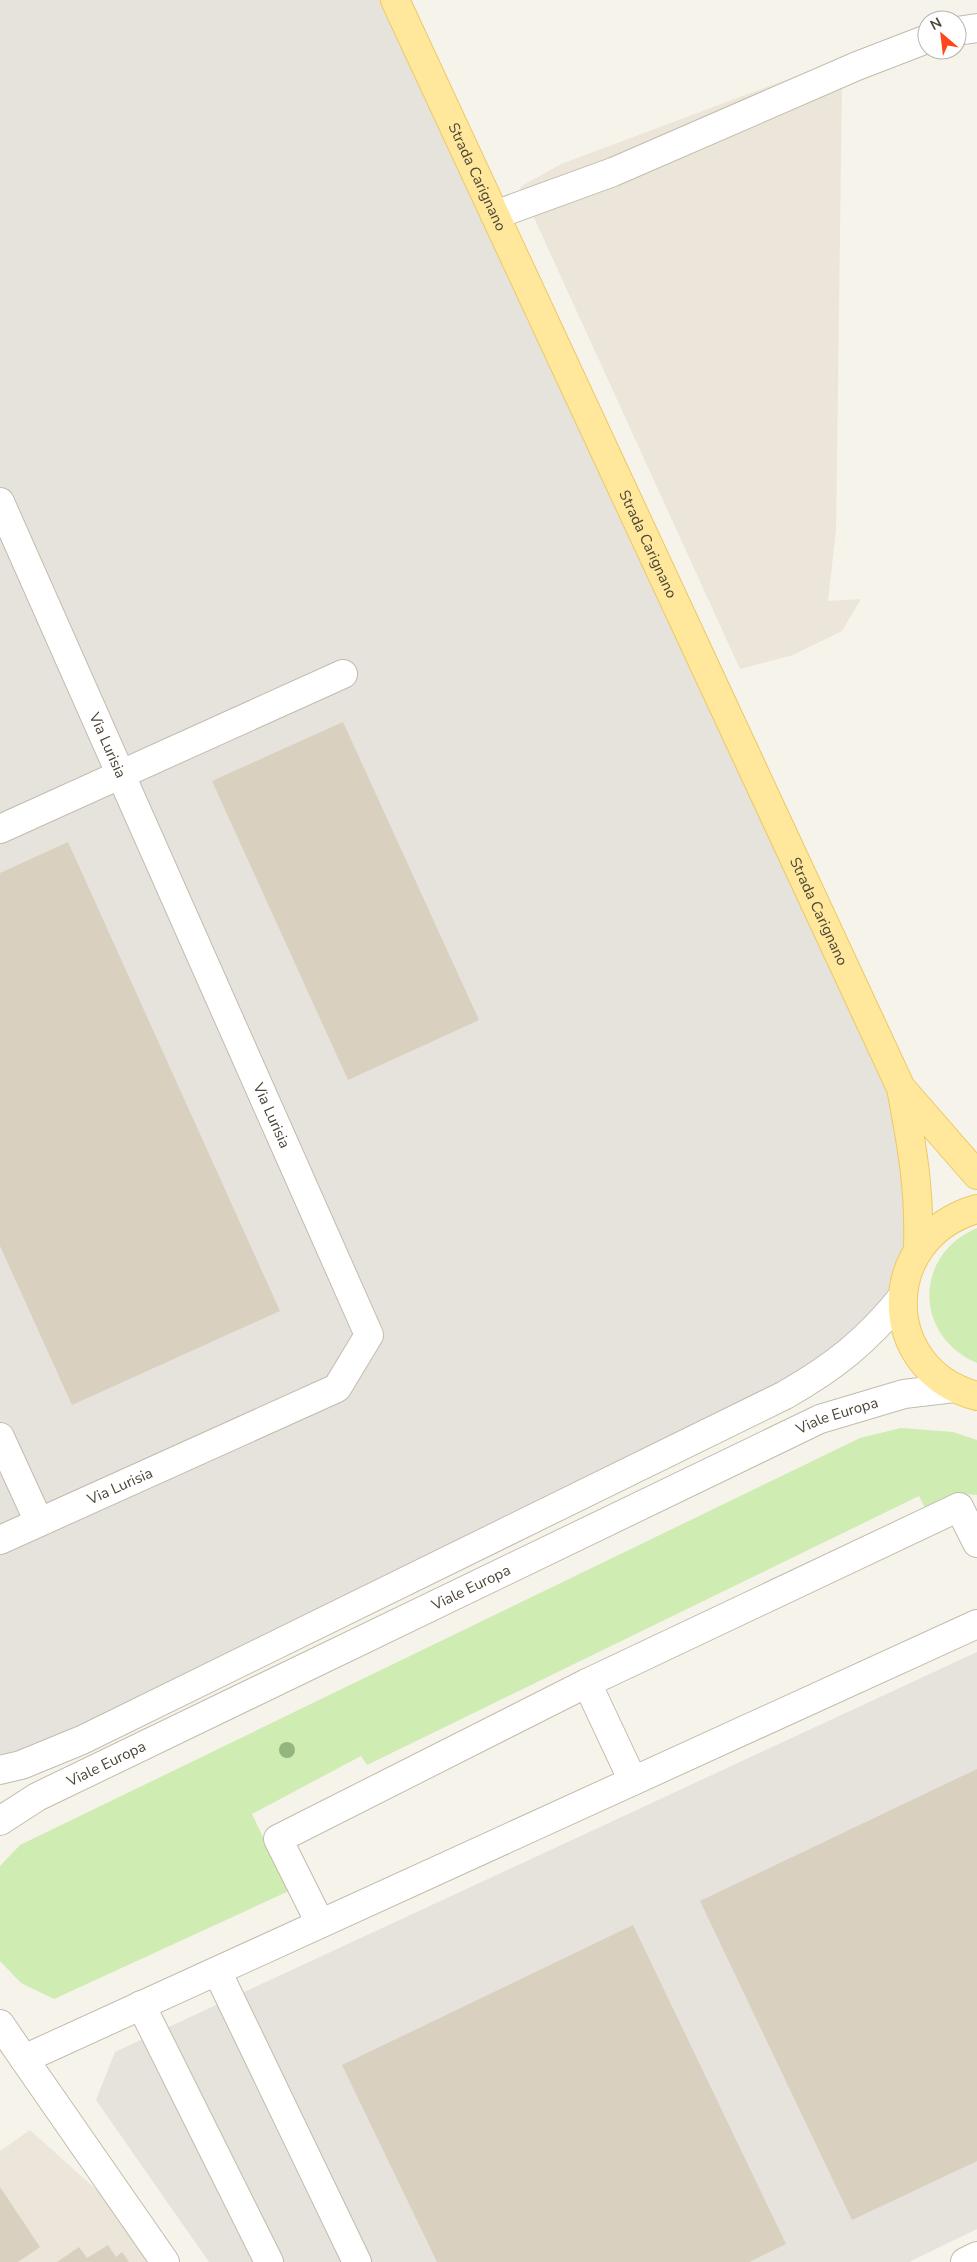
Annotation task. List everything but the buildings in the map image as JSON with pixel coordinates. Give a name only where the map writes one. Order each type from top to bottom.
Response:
[{"type":"main road","name":"Strada Carignano","points":[[395,0],[901,1088]]},
{"type":"main road","points":[[901,1088],[977,1174]]},
{"type":"main road","points":[[901,1088],[917,1178],[919,1206],[918,1249]]},
{"type":"main road","points":[[971,1394],[931,1371],[921,1360],[910,1341],[904,1320],[903,1296],[910,1265],[918,1249],[943,1224],[958,1215],[977,1209]]},
{"type":"street","points":[[495,215],[613,172],[857,66],[917,43]]},
{"type":"street","name":"Via Lurisia","points":[[0,502],[369,1335],[337,1388],[0,1540]]},
{"type":"street","points":[[0,829],[343,674]]},
{"type":"street","points":[[0,1770],[21,1765],[82,1740],[785,1395],[844,1358],[880,1325],[903,1296]]},
{"type":"street","name":"Viale Europa","points":[[0,1821],[37,1797],[820,1419],[904,1394],[971,1394]]},
{"type":"street","points":[[0,1437],[39,1522]]},
{"type":"street","points":[[320,1924],[278,1839],[587,1683],[959,1507],[977,1543]]},
{"type":"street","points":[[24,2059],[977,1624]]},
{"type":"street","points":[[587,1683],[633,1781]]},
{"type":"street","points":[[217,1971],[357,2262]]},
{"type":"street","points":[[141,2006],[269,2262]]},
{"type":"street","points":[[0,2024],[165,2262]]},
{"type":"street","points":[[965,2262],[977,2256]]},
{"type":"shaded area","points":[[0,0],[395,0],[901,1088],[910,1265],[844,1358],[0,1770]]},
{"type":"shaded area","points":[[828,64],[842,85],[836,530],[828,601],[861,599],[842,631],[793,655],[740,669],[520,187],[561,164]]},
{"type":"shaded area","points":[[977,1652],[977,2229],[909,2262],[209,2262],[96,2100],[115,2052]]},
{"type":"shaded area","points":[[30,2130],[111,2203],[149,2262],[0,2262],[0,2151]]},
{"type":"green space","points":[[977,1228],[977,1363],[956,1351],[941,1334],[932,1316],[929,1295],[932,1275],[941,1257],[956,1240]]},
{"type":"green space","points":[[901,1428],[953,1432],[977,1440],[977,1495],[956,1493],[925,1508],[919,1496],[367,1765],[361,1756],[252,1814],[289,1891],[54,1999],[21,1983],[0,1961],[0,1866],[20,1845],[860,1438]]}]
